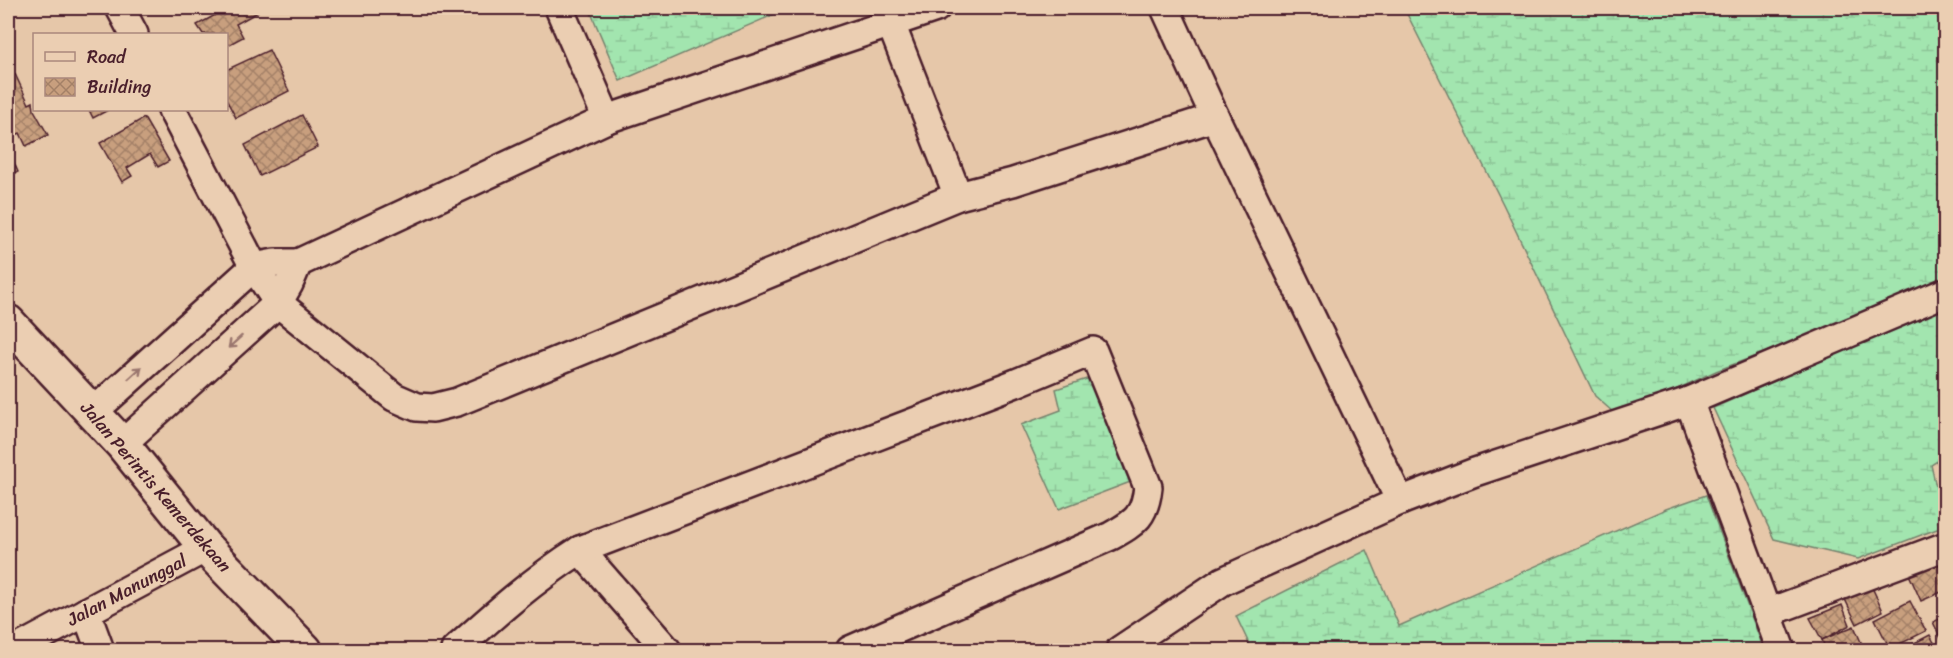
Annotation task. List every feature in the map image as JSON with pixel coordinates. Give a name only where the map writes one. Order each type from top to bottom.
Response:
[{"type":"street","points":[[120,8],[133,33]]},
{"type":"street","points":[[559,8],[607,119]]},
{"type":"street","points":[[92,413],[254,267],[275,262],[297,263],[607,119],[936,8]]},
{"type":"street","points":[[1164,8],[1400,501]]},
{"type":"street","points":[[891,24],[958,196]]},
{"type":"street","points":[[173,111],[254,267],[278,303],[394,397],[406,403],[434,408],[457,402],[958,196],[1013,182],[1215,117]]},
{"type":"street","points":[[122,444],[278,303],[297,263]]},
{"type":"street","points":[[1120,651],[1223,581],[1400,501],[1476,472],[1689,401],[1946,292]]},
{"type":"street","name":"Jalan Perintis Kemerdekaan","points":[[8,322],[122,444],[206,548],[305,651]]},
{"type":"street","points":[[455,651],[504,605],[543,574],[580,550],[1016,383],[1093,351],[1148,487],[1147,503],[1138,518],[1111,536],[850,651]]},
{"type":"street","points":[[1689,401],[1781,651]]},
{"type":"street","points":[[1767,613],[1946,546]]},
{"type":"street","name":"Jalan Manunggal","points":[[15,651],[206,548]]},
{"type":"street","points":[[580,550],[667,651]]},
{"type":"street","points":[[86,612],[100,651]]},
{"type":"green space","points":[[589,8],[789,8],[620,81]]},
{"type":"green space","points":[[1404,8],[1945,8],[1945,280],[1861,316],[1716,371],[1641,406],[1613,412],[1595,396],[1503,204]]},
{"type":"green space","points":[[1945,307],[1945,456],[1931,465],[1945,526],[1858,559],[1774,539],[1713,408]]},
{"type":"green space","points":[[1096,376],[1133,481],[1059,509],[1021,425],[1061,410],[1056,389]]},
{"type":"green space","points":[[1706,495],[1764,650],[1252,650],[1236,616],[1367,550],[1399,626],[1666,509]]},
{"type":"building","points":[[228,8],[255,8],[258,12],[236,24],[243,37],[228,45],[228,33],[202,33],[197,25]]},
{"type":"building","points":[[269,50],[289,91],[236,118],[228,103],[228,69]]},
{"type":"building","points":[[15,74],[29,104],[33,102],[33,111],[48,135],[26,146],[20,133],[12,137],[8,128],[8,77]]},
{"type":"building","points":[[90,111],[106,111],[93,118]]},
{"type":"building","points":[[302,115],[318,147],[260,176],[245,145]]},
{"type":"building","points":[[144,118],[169,161],[158,167],[150,154],[127,168],[132,176],[122,182],[100,143]]},
{"type":"building","points":[[8,149],[18,172],[8,177]]},
{"type":"building","points":[[1946,554],[1946,590],[1921,601],[1907,570]]},
{"type":"building","points":[[1869,581],[1883,611],[1857,624],[1842,593]]},
{"type":"building","points":[[1910,601],[1926,631],[1890,649],[1875,619]]},
{"type":"building","points":[[1842,605],[1850,625],[1822,640],[1810,618]]},
{"type":"building","points":[[1946,616],[1946,649],[1933,622]]},
{"type":"building","points":[[1854,626],[1864,649],[1826,650],[1822,640]]},
{"type":"building","points":[[1930,635],[1938,650],[1901,650]]}]
